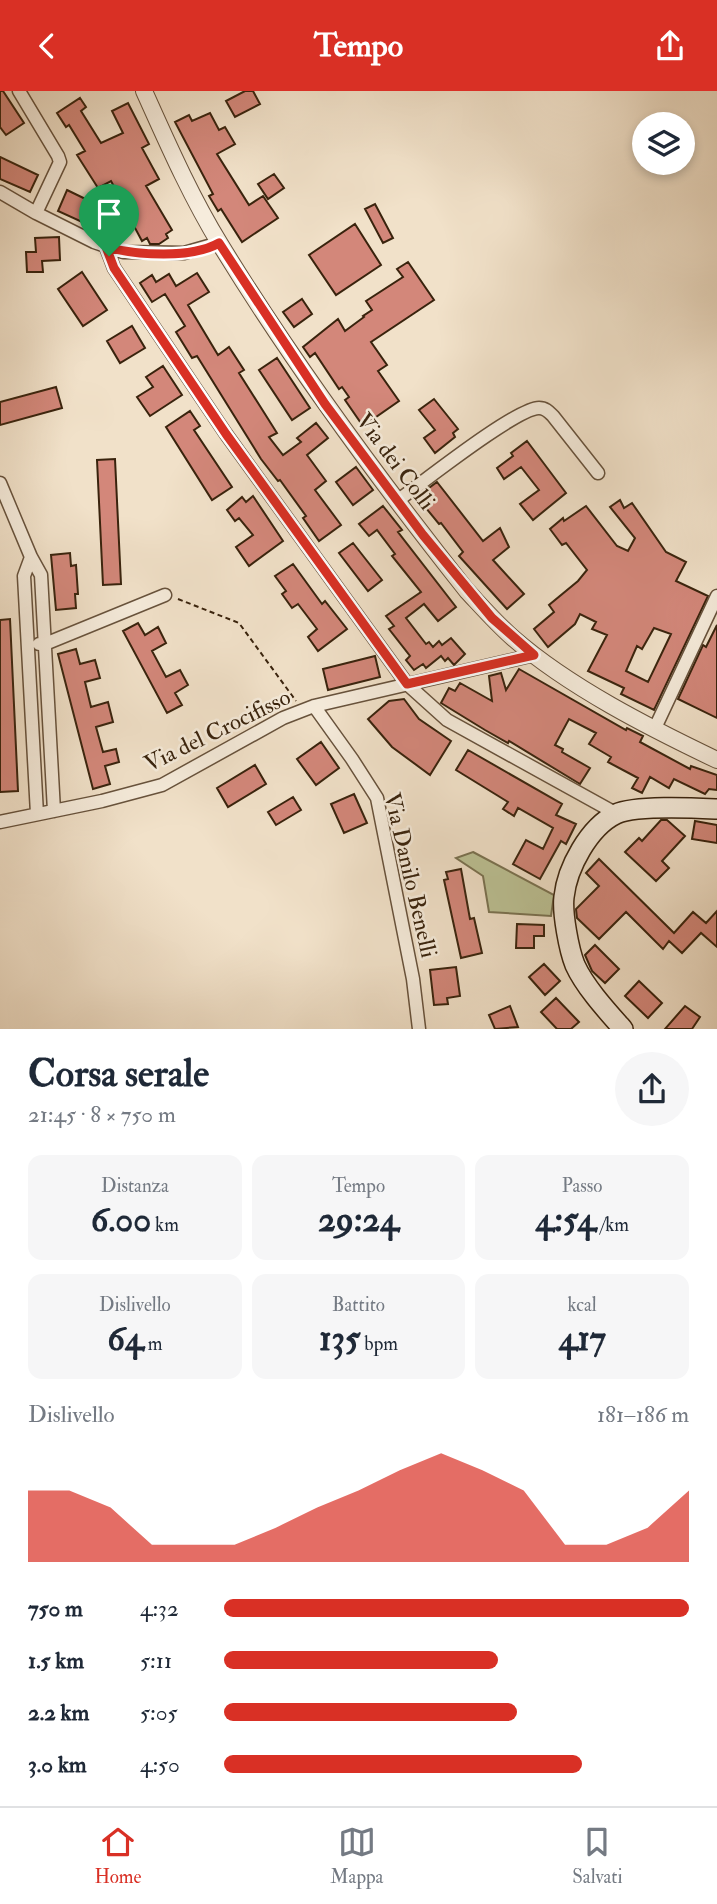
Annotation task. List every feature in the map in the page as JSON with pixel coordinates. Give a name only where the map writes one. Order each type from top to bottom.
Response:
[{"type":"main road","points":[[623,1029],[604,1008],[575,965],[564,897],[575,857],[593,833],[617,814],[645,809],[717,809]]},
{"type":"street","points":[[19,91],[60,162],[36,213]]},
{"type":"street","name":"Via dei Colli","points":[[144,91],[219,243],[308,380],[467,591],[492,618],[534,655],[620,709],[717,760]]},
{"type":"street","points":[[0,192],[36,213],[106,247],[123,252],[184,253],[219,243]]},
{"type":"street","points":[[106,247],[114,268],[226,434],[407,684],[447,720],[617,814]]},
{"type":"street","points":[[397,501],[494,430],[537,408],[546,409],[553,416],[598,473]]},
{"type":"street","points":[[0,483],[41,575],[54,811]]},
{"type":"street","points":[[31,557],[24,576],[37,814]]},
{"type":"street","points":[[28,645],[45,644],[165,595]]},
{"type":"street","points":[[655,728],[717,596]]},
{"type":"street","name":"Via del Crocifisso","points":[[0,822],[102,801],[162,785],[283,718],[308,708],[534,655]]},
{"type":"street","name":"Via Danilo Benelli","points":[[308,708],[352,758],[377,798],[414,979],[419,1029]]},
{"type":"path","points":[[165,595],[239,623],[308,708]]},
{"type":"green space","points":[[473,852],[554,895],[551,916],[489,912],[483,876],[456,858]]},
{"type":"building","points":[[0,91],[3,91],[24,123],[6,135],[0,127]]},
{"type":"building","points":[[245,91],[253,91],[260,104],[235,117],[226,101]]},
{"type":"building","points":[[80,98],[86,107],[81,111],[101,143],[123,133],[112,111],[128,103],[149,144],[142,148],[159,179],[146,186],[172,230],[166,234],[168,238],[159,244],[150,244],[147,238],[142,241],[134,226],[123,232],[117,222],[125,217],[133,221],[111,181],[98,188],[77,155],[85,151],[69,125],[66,127],[57,113]]},
{"type":"building","points":[[210,113],[219,130],[225,127],[235,144],[217,154],[249,205],[263,196],[278,218],[242,242],[221,209],[218,211],[209,196],[213,194],[175,122],[189,115],[192,121]]},
{"type":"building","points":[[0,157],[38,175],[30,192],[0,179]]},
{"type":"building","points":[[274,174],[284,188],[268,199],[258,184]]},
{"type":"building","points":[[67,190],[102,207],[93,227],[58,211]]},
{"type":"building","points":[[375,204],[393,238],[383,243],[365,209]]},
{"type":"building","points":[[355,224],[381,265],[336,295],[309,255]]},
{"type":"building","points":[[59,237],[60,260],[42,261],[43,272],[27,272],[26,252],[36,252],[35,238]]},
{"type":"building","points":[[408,262],[434,300],[371,342],[387,365],[378,371],[399,401],[363,426],[345,400],[349,397],[342,387],[339,389],[315,353],[310,357],[303,347],[338,319],[345,331],[364,317],[372,310],[366,301],[403,277],[397,269]]},
{"type":"building","points":[[82,272],[107,310],[83,326],[58,289]]},
{"type":"building","points":[[197,273],[209,292],[188,305],[218,355],[229,347],[244,370],[239,373],[277,433],[269,437],[283,455],[301,442],[297,438],[316,423],[328,438],[307,455],[326,481],[315,490],[341,525],[319,541],[303,518],[306,516],[261,459],[197,356],[192,358],[176,332],[185,326],[165,294],[152,302],[140,283],[152,275],[156,282],[169,274],[176,286]]},
{"type":"building","points":[[302,299],[312,314],[294,327],[283,312]]},
{"type":"building","points":[[132,326],[145,348],[120,363],[107,341]]},
{"type":"building","points":[[277,358],[310,408],[292,420],[259,370]]},
{"type":"building","points":[[163,366],[182,395],[150,416],[137,397],[153,387],[146,377]]},
{"type":"building","points":[[56,387],[62,408],[0,425],[0,402]]},
{"type":"building","points":[[434,399],[458,429],[453,433],[455,437],[435,453],[424,438],[435,430],[419,410]]},
{"type":"building","points":[[190,411],[200,426],[194,430],[232,487],[212,500],[166,427]]},
{"type":"building","points":[[527,441],[566,493],[533,520],[520,504],[539,490],[521,467],[504,479],[497,468]]},
{"type":"building","points":[[115,459],[121,584],[103,585],[97,460]]},
{"type":"building","points":[[356,467],[373,490],[353,505],[336,482]]},
{"type":"building","points":[[437,482],[483,541],[500,528],[509,547],[493,560],[524,594],[507,609],[459,556],[463,552],[417,497]]},
{"type":"building","points":[[253,496],[283,541],[249,566],[236,547],[253,535],[239,518],[235,521],[227,510],[242,497],[246,502]]},
{"type":"building","points":[[620,500],[624,508],[632,503],[666,552],[686,562],[676,581],[708,596],[654,710],[621,694],[624,688],[588,671],[607,635],[592,629],[596,622],[580,614],[575,624],[548,647],[534,629],[554,612],[549,605],[587,570],[566,543],[562,545],[550,529],[563,518],[564,521],[586,506],[617,546],[628,551],[635,538],[610,507]],"holes":[[[654,628],[671,634],[648,682],[626,671],[637,646],[642,649]]]},
{"type":"building","points":[[383,506],[402,530],[398,532],[456,607],[438,621],[424,604],[406,618],[426,644],[429,642],[433,647],[439,641],[442,645],[451,638],[465,654],[454,665],[448,658],[445,661],[441,656],[426,668],[423,664],[414,670],[406,660],[410,656],[389,629],[394,626],[386,616],[421,592],[392,556],[395,554],[377,530],[369,536],[359,524]]},
{"type":"building","points":[[353,543],[382,580],[368,591],[339,553]]},
{"type":"building","points":[[70,553],[71,566],[76,565],[76,608],[56,610],[51,555]]},
{"type":"building","points":[[293,564],[322,604],[325,601],[347,629],[318,651],[308,637],[317,629],[298,604],[292,608],[282,594],[286,591],[275,576]]},
{"type":"building","points":[[10,619],[18,791],[0,792],[0,620]]},
{"type":"building","points":[[138,623],[145,635],[158,627],[166,643],[152,651],[166,677],[180,670],[188,685],[175,693],[182,705],[167,713],[123,631]]},
{"type":"building","points":[[717,625],[717,718],[678,699],[703,645],[706,647]]},
{"type":"building","points":[[76,649],[80,664],[95,660],[100,678],[85,682],[91,707],[108,702],[113,722],[96,727],[103,752],[116,749],[119,762],[105,766],[110,784],[93,789],[58,654]]},
{"type":"building","points":[[375,656],[380,677],[328,690],[323,669]]},
{"type":"building","points":[[519,669],[626,730],[627,728],[643,736],[640,742],[690,769],[691,766],[717,775],[717,790],[709,789],[705,794],[674,779],[669,788],[650,777],[642,793],[632,788],[638,778],[608,762],[611,757],[589,744],[596,733],[569,719],[555,745],[590,768],[580,784],[441,703],[449,688],[455,691],[460,683],[492,701],[489,676],[501,673],[506,690]]},
{"type":"building","points":[[404,699],[419,719],[451,741],[430,775],[392,747],[368,719],[389,701]]},
{"type":"building","points":[[321,742],[339,768],[316,785],[297,759]]},
{"type":"building","points":[[468,750],[562,804],[556,815],[576,824],[566,844],[561,841],[540,879],[513,864],[526,840],[543,849],[553,828],[518,808],[514,816],[503,809],[508,802],[456,770]]},
{"type":"building","points":[[255,765],[266,784],[228,807],[217,788]]},
{"type":"building","points":[[354,794],[367,823],[344,833],[331,804]]},
{"type":"building","points":[[293,797],[301,810],[276,825],[268,812]]},
{"type":"building","points":[[661,820],[667,820],[685,836],[662,861],[669,868],[656,881],[625,852],[639,838],[642,841]]},
{"type":"building","points":[[695,821],[717,825],[717,843],[692,839]]},
{"type":"building","points":[[599,859],[674,933],[693,912],[706,923],[717,911],[717,947],[701,933],[682,953],[669,941],[663,949],[626,912],[599,939],[577,918],[576,909],[599,886],[586,873]]},
{"type":"building","points":[[461,869],[470,919],[474,918],[482,953],[461,958],[444,880],[448,879],[446,872]]},
{"type":"building","points":[[517,924],[544,925],[544,936],[534,936],[534,948],[516,948]]},
{"type":"building","points":[[595,945],[619,969],[605,983],[592,971],[585,955]]},
{"type":"building","points":[[544,964],[560,981],[545,995],[529,977]]},
{"type":"building","points":[[456,967],[460,996],[447,998],[448,1004],[434,1005],[430,970]]},
{"type":"building","points":[[639,981],[662,1003],[648,1018],[625,996]]},
{"type":"building","points":[[556,998],[579,1022],[571,1029],[557,1029],[541,1012]]},
{"type":"building","points":[[510,1006],[518,1027],[495,1029],[489,1015]]},
{"type":"building","points":[[685,1006],[700,1017],[692,1029],[665,1029]]},
{"type":"route","points":[[219,243],[308,380],[423,535],[467,591],[492,618],[534,655],[407,684],[226,434],[114,268],[109,256],[106,247],[123,252],[184,253],[219,243]]}]
